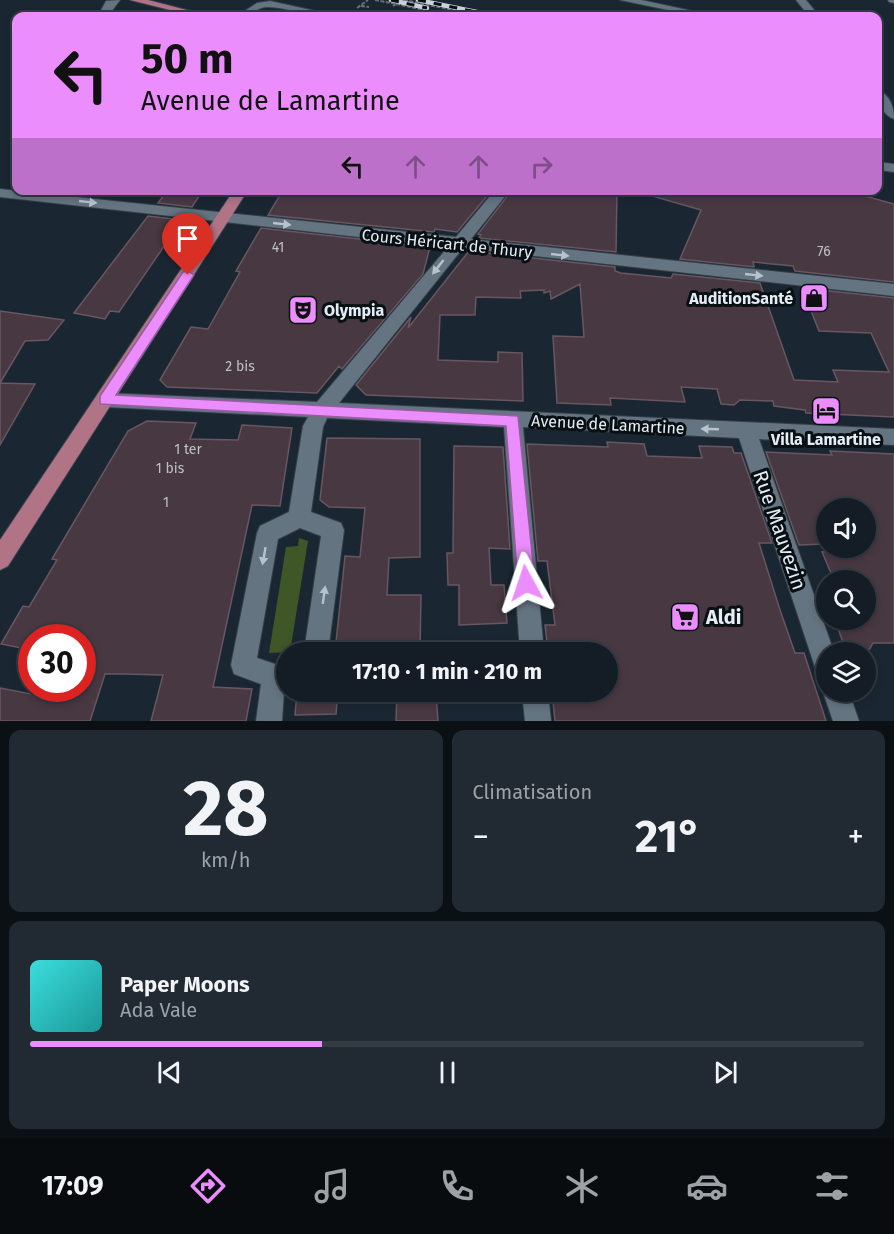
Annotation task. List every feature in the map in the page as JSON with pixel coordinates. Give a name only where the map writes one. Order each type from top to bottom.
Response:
[{"type":"main road","points":[[135,0],[188,12]]},
{"type":"main road","points":[[0,560],[238,195]]},
{"type":"street","points":[[105,12],[110,3],[115,0]]},
{"type":"street","points":[[626,0],[690,12]]},
{"type":"street","points":[[801,0],[811,12]]},
{"type":"street","points":[[249,12],[261,5],[270,4],[307,12]]},
{"type":"street","points":[[882,99],[894,115]]},
{"type":"street","name":"Cours Héricart de Thury","points":[[47,195],[224,218],[894,290]]},
{"type":"street","points":[[299,518],[313,426],[322,410],[499,195]]},
{"type":"street","name":"Avenue de Lamartine","points":[[105,400],[894,437]]},
{"type":"street","points":[[513,420],[531,642]]},
{"type":"street","name":"Rue Mauvezin","points":[[746,430],[818,642]]},
{"type":"street","points":[[276,674],[243,665],[268,533],[299,518],[333,530],[317,642]]},
{"type":"street","points":[[269,721],[276,694]]},
{"type":"street","points":[[536,702],[538,721]]},
{"type":"street","points":[[839,702],[846,721]]},
{"type":"path","points":[[357,8],[368,0]]},
{"type":"path","points":[[375,0],[431,12]]},
{"type":"path","points":[[404,0],[463,12]]},
{"type":"path","points":[[418,12],[427,5]]},
{"type":"path","points":[[361,6],[369,8]]},
{"type":"green space","points":[[299,538],[308,541],[292,642],[276,642],[276,653],[269,653],[286,547],[298,546]]},
{"type":"building","points":[[164,195],[200,195],[192,207],[158,203]]},
{"type":"building","points":[[280,195],[488,195],[457,232],[435,229],[434,232],[268,215]]},
{"type":"building","points":[[508,195],[617,195],[616,252],[479,238],[481,235],[478,234]]},
{"type":"building","points":[[861,195],[894,204],[894,282],[795,271],[793,266],[753,262],[754,267],[680,259],[701,210],[652,196]]},
{"type":"building","points":[[148,216],[182,220],[119,312],[110,311],[105,319],[74,313]]},
{"type":"building","points":[[261,228],[430,247],[423,274],[342,369],[339,366],[317,393],[167,387],[160,380],[191,327],[208,329],[240,272],[236,271]]},
{"type":"building","points":[[469,251],[615,267],[615,271],[621,273],[671,278],[673,274],[760,283],[794,380],[838,382],[833,370],[889,372],[871,333],[819,331],[802,288],[894,298],[894,417],[806,413],[805,410],[774,406],[773,401],[740,400],[734,405],[721,404],[717,389],[681,387],[685,402],[610,398],[611,405],[557,403],[553,336],[584,337],[580,284],[551,299],[550,291],[544,293],[544,290],[520,291],[521,298],[476,297],[475,315],[440,315],[438,360],[498,362],[498,352],[522,353],[523,401],[366,395],[356,385],[411,317],[408,328]]},
{"type":"building","points":[[0,311],[64,320],[48,340],[25,341],[0,383]]},
{"type":"building","points":[[0,383],[35,384],[0,445]]},
{"type":"building","points":[[147,421],[196,423],[190,439],[238,440],[242,425],[292,428],[280,506],[252,505],[213,687],[252,689],[246,721],[151,721],[163,675],[105,674],[90,721],[0,721],[0,688],[18,691],[18,702],[96,702],[96,624],[18,624],[18,647],[1,644],[23,606],[29,607],[57,560],[52,559],[128,431]]},
{"type":"building","points":[[327,438],[420,439],[420,557],[389,558],[387,595],[421,595],[420,642],[336,642],[345,556],[360,557],[365,508],[329,507],[320,500]]},
{"type":"building","points":[[607,442],[644,444],[647,456],[702,458],[699,446],[732,447],[734,453],[741,453],[772,543],[759,543],[780,610],[795,653],[804,653],[816,690],[816,702],[820,702],[826,721],[555,721],[553,702],[618,702],[618,642],[547,642],[545,625],[555,625],[547,561],[538,561],[527,444],[608,447]]},
{"type":"building","points":[[454,446],[503,447],[510,549],[489,548],[491,585],[504,585],[507,623],[459,625],[459,585],[448,585],[447,553],[453,553]]},
{"type":"building","points":[[830,451],[894,454],[894,643],[843,642],[839,630],[876,630],[876,570],[830,570],[825,558],[876,558],[876,498],[816,498],[816,544],[799,545],[766,452],[832,455]]},
{"type":"building","points":[[296,702],[337,702],[336,714],[295,715]]},
{"type":"building","points":[[397,702],[437,702],[438,721],[396,721]]},
{"type":"railway","points":[[391,0],[427,8]]},
{"type":"railway","points":[[418,0],[476,12]]},
{"type":"place","name":"AuditionSanté","points":[[814,298]]},
{"type":"place","name":"Olympia","points":[[303,310]]},
{"type":"place","name":"Villa Lamartine","points":[[826,411]]},
{"type":"place","name":"Aldi","points":[[685,617]]},
{"type":"route","points":[[188,275],[105,400],[513,420],[526,583]]}]
